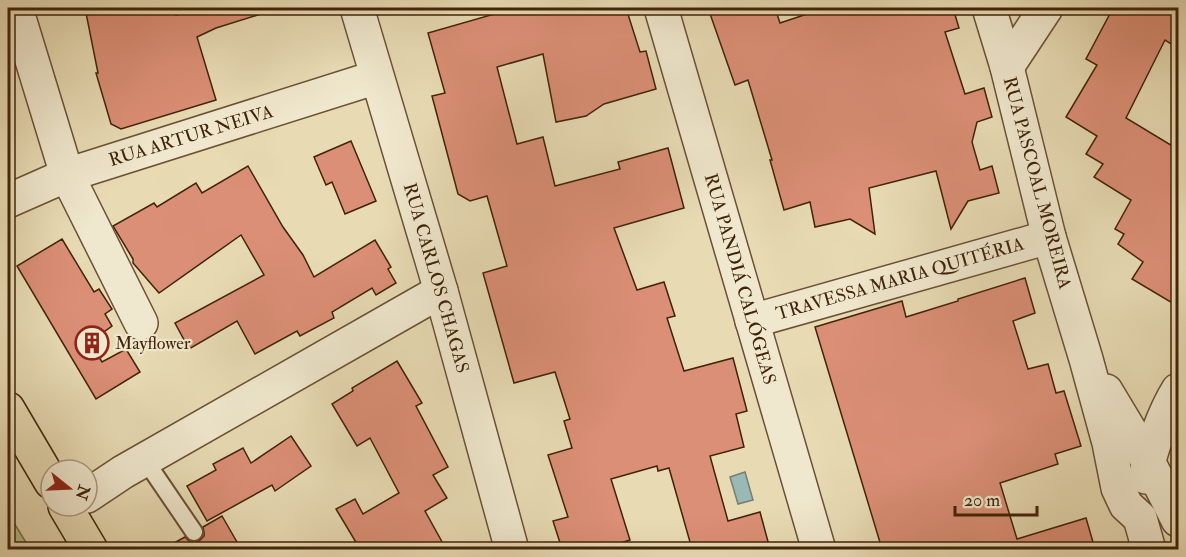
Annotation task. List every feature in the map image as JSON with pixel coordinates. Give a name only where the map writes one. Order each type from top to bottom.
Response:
[{"type":"main road","points":[[8,409],[40,458]]},
{"type":"main road","points":[[76,518],[91,549]]},
{"type":"street","points":[[16,8],[67,175],[141,323]]},
{"type":"street","name":"RUA CARLOS CHAGAS","points":[[357,8],[441,291],[512,549]]},
{"type":"street","name":"RUA PANDIÁ CALÓGEAS","points":[[661,8],[819,549]]},
{"type":"street","name":"RUA PASCOAL MOREIRA","points":[[989,8],[1007,67],[1048,237],[1086,358],[1121,496],[1126,505],[1140,518],[1149,549]]},
{"type":"street","points":[[1007,67],[1046,8]]},
{"type":"street","name":"RUA ARTUR NEIVA","points":[[8,201],[67,175],[377,77]]},
{"type":"street","name":"TRAVESSA MARIA QUITÉRIA","points":[[752,321],[1048,237]]},
{"type":"street","points":[[99,484],[441,291]]},
{"type":"street","name":"RUA PASCOAL MOREIRA","points":[[1086,358],[1148,461],[1179,520]]},
{"type":"street","points":[[1140,518],[1148,461],[1172,399],[1179,390]]},
{"type":"lane","points":[[145,460],[194,532]]},
{"type":"green space","points":[[8,513],[30,549],[8,549]]},
{"type":"water","points":[[745,472],[753,500],[738,504],[730,477]]},
{"type":"building","points":[[85,8],[174,8],[176,15],[204,8],[263,8],[264,13],[216,28],[197,37],[216,100],[121,129],[111,124],[96,73],[98,73]]},
{"type":"building","points":[[515,8],[626,8],[640,52],[646,51],[656,89],[604,104],[586,116],[556,122],[543,54],[497,67],[517,144],[543,137],[555,186],[620,169],[618,162],[668,148],[684,208],[614,228],[637,290],[664,282],[675,316],[667,318],[684,371],[733,358],[747,411],[736,414],[744,447],[710,456],[728,521],[760,512],[770,549],[692,549],[669,468],[658,471],[657,466],[611,479],[630,540],[601,549],[562,549],[553,521],[568,517],[548,455],[572,448],[564,421],[570,419],[555,372],[514,383],[483,273],[507,266],[487,196],[470,201],[458,194],[432,96],[445,93],[428,33]]},
{"type":"building","points":[[708,8],[775,8],[780,23],[825,8],[953,8],[959,28],[945,32],[965,94],[984,88],[992,117],[977,122],[972,142],[980,170],[992,166],[999,193],[968,201],[951,229],[936,171],[869,188],[875,234],[850,219],[815,227],[810,202],[784,210],[748,80],[735,85]]},
{"type":"building","points":[[1113,8],[1179,8],[1179,49],[1165,40],[1126,118],[1179,150],[1179,307],[1132,279],[1143,262],[1118,244],[1124,234],[1115,229],[1131,200],[1094,177],[1103,164],[1086,154],[1097,136],[1066,117],[1097,65],[1086,59]]},
{"type":"building","points":[[351,141],[376,201],[345,214],[332,182],[326,185],[314,157]]},
{"type":"building","points":[[248,166],[314,277],[375,240],[391,267],[388,269],[396,283],[376,295],[372,288],[332,312],[334,318],[300,336],[297,331],[255,354],[237,321],[189,349],[175,323],[264,275],[241,235],[159,293],[133,263],[133,259],[113,226],[154,203],[157,207],[196,183],[202,193]]},
{"type":"building","name":"Mayflower","points":[[62,239],[94,292],[99,289],[112,309],[105,314],[112,326],[90,342],[102,362],[126,349],[140,372],[96,399],[17,266]]},
{"type":"building","points":[[1025,278],[1035,313],[1013,321],[1028,369],[1048,364],[1056,393],[1064,391],[1081,446],[1055,454],[1058,464],[1000,483],[1017,539],[1086,518],[1095,549],[882,549],[815,327],[902,301],[906,317]]},
{"type":"building","points":[[397,361],[422,403],[416,406],[448,467],[433,475],[447,498],[425,511],[446,549],[360,549],[336,509],[355,499],[363,514],[399,493],[370,438],[357,446],[332,404],[353,391],[352,388]]},
{"type":"building","points":[[291,436],[311,466],[275,491],[272,485],[207,521],[187,486],[216,470],[213,464],[243,448],[251,463]]},
{"type":"building","points":[[222,516],[241,549],[163,549],[185,537],[190,542],[199,541],[204,536],[203,527]]},
{"type":"place","name":"Mayflower","points":[[92,343]]}]
